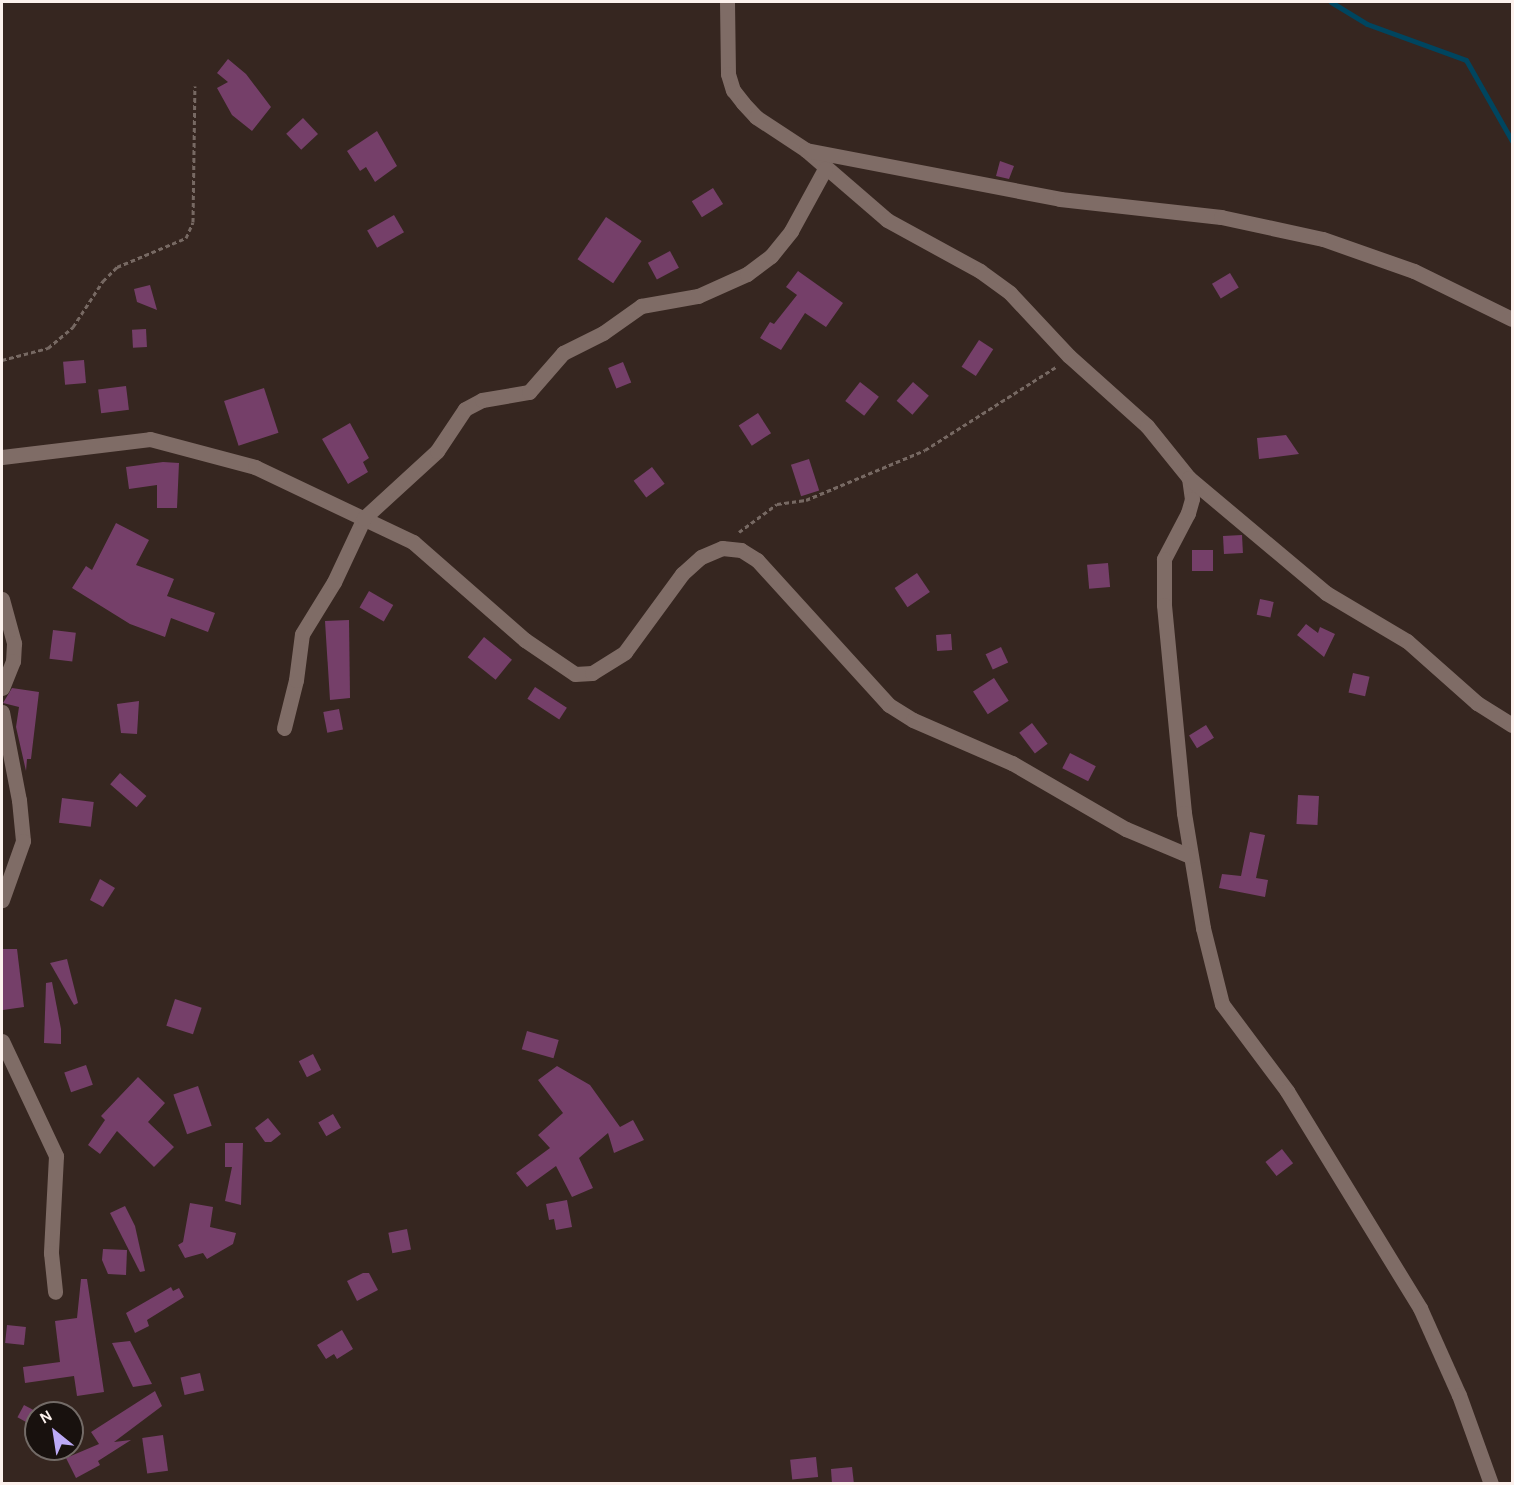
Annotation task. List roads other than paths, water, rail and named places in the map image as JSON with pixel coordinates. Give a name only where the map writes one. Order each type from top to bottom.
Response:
[{"type":"street","points":[[727,2],[728,74],[733,90],[756,117],[806,150],[825,169],[887,220],[1003,287],[1069,356],[1147,426],[1189,478],[1326,593],[1407,641],[1477,703],[1512,725]]},
{"type":"street","points":[[806,150],[1060,199],[1221,217],[1323,239],[1414,271],[1512,318]]},
{"type":"street","points":[[284,728],[296,680],[302,634],[334,582],[364,518],[437,451],[460,415],[472,404],[529,392],[563,353],[603,333],[625,314],[656,302],[698,296],[747,274],[771,256],[791,231],[825,169]]},
{"type":"street","points":[[2,457],[126,439],[173,442],[279,477],[413,542],[525,640],[575,674],[592,673],[625,652],[682,574],[701,557],[722,548],[741,550],[757,560],[889,705],[913,720],[1012,763],[1126,829],[1190,856]]},
{"type":"street","points":[[1189,478],[1192,499],[1188,513],[1164,559],[1163,579],[1190,856],[1222,1004],[1287,1091],[1420,1308],[1459,1395],[1491,1484]]},
{"type":"street","points":[[2,598],[14,643],[13,661],[2,688]]},
{"type":"street","points":[[2,712],[14,766],[23,841],[2,900]]},
{"type":"street","points":[[2,1041],[56,1156],[51,1253],[55,1292]]},
{"type":"waterway","points":[[1331,2],[1367,24],[1466,60],[1512,141]]}]
